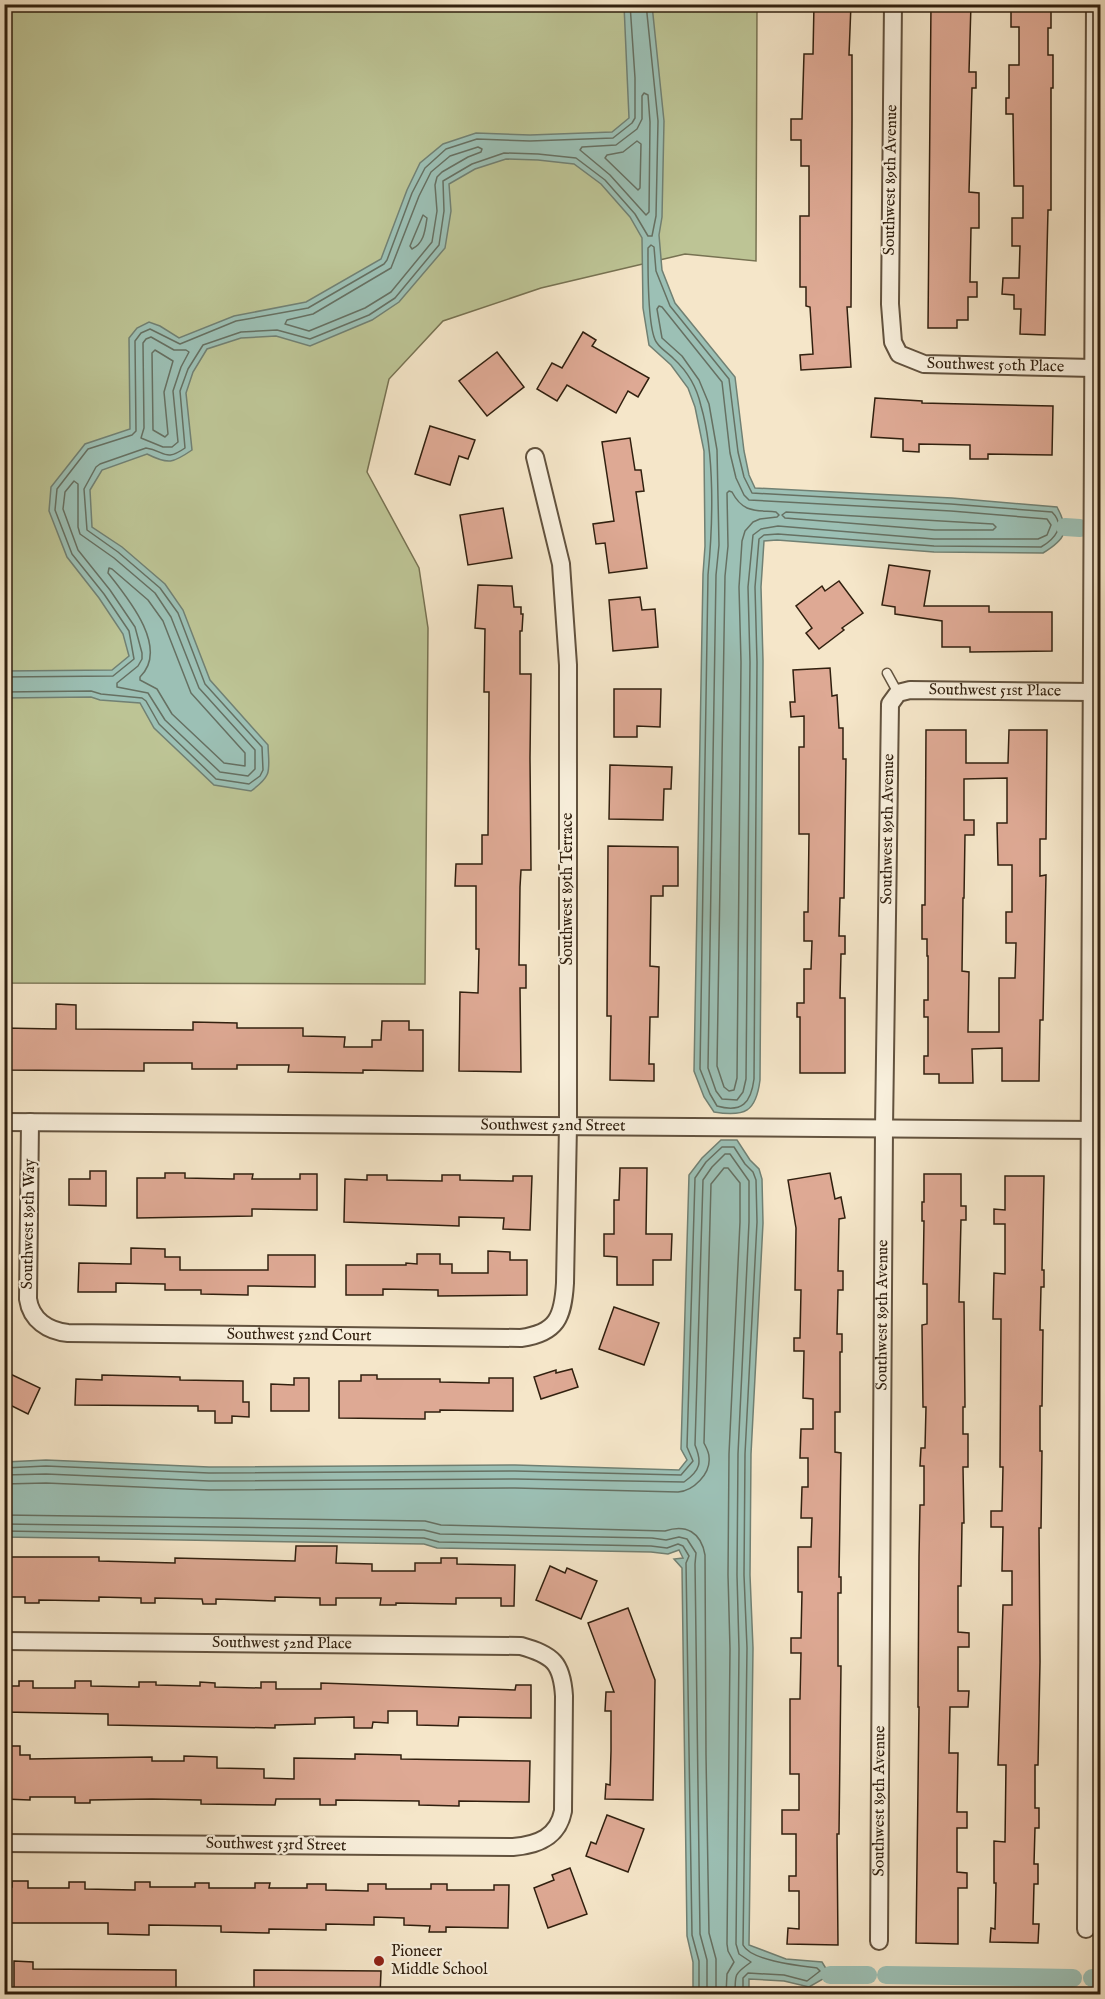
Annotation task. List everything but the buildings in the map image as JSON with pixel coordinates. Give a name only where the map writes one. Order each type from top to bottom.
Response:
[{"type":"street","name":"Southwest 89th Avenue","points":[[893,4],[890,304],[893,342],[899,354]]},
{"type":"street","points":[[1086,1929],[1095,1130],[1092,692],[1095,4]]},
{"type":"street","name":"Southwest 50th Place","points":[[899,354],[924,364],[1093,368]]},
{"type":"street","name":"Southwest 89th Terrace","points":[[535,457],[561,564],[568,665],[568,1125],[564,1298],[560,1316],[556,1322]]},
{"type":"street","name":"Southwest 51st Place","points":[[898,693],[910,690],[1092,692]]},
{"type":"street","name":"Southwest 89th Avenue","points":[[879,1941],[884,1128],[890,704],[898,693]]},
{"type":"street","name":"Southwest 52nd Street","points":[[4,1122],[1095,1130]]},
{"type":"street","name":"Southwest 89th Way","points":[[30,1122],[28,1299],[32,1312],[40,1322]]},
{"type":"street","name":"Southwest 52nd Court","points":[[40,1322],[54,1330],[68,1333],[521,1338],[544,1332],[556,1322]]},
{"type":"street","name":"Southwest 52nd Place","points":[[4,1641],[521,1646],[538,1651],[555,1662],[562,1676],[564,1696],[563,1811],[561,1821],[546,1839]]},
{"type":"street","name":"Southwest 53rd Street","points":[[4,1843],[513,1847],[533,1845],[546,1839]]},
{"type":"lane","points":[[887,673],[898,693]]},
{"type":"green space","points":[[5,5],[757,5],[756,261],[685,254],[541,288],[443,321],[389,379],[367,472],[419,568],[428,628],[425,984],[5,983]]},
{"type":"water","points":[[624,5],[652,5],[664,121],[662,217],[659,235],[662,270],[675,303],[735,377],[744,451],[749,475],[755,488],[952,498],[1057,507],[1064,522],[1061,539],[1043,553],[934,552],[777,540],[764,541],[761,587],[763,661],[760,1080],[752,1106],[741,1113],[734,1114],[714,1112],[704,1097],[694,1071],[705,546],[704,451],[695,407],[688,388],[671,365],[649,345],[643,308],[642,238],[630,217],[601,184],[574,164],[506,159],[475,169],[449,184],[451,211],[445,248],[399,302],[372,320],[310,346],[276,336],[241,338],[207,349],[193,372],[186,393],[192,450],[171,461],[161,460],[147,454],[102,470],[90,490],[92,527],[122,547],[165,584],[183,610],[210,680],[268,745],[268,772],[263,781],[251,791],[214,785],[154,728],[140,703],[100,700],[91,697],[5,698],[5,671],[112,670],[129,656],[123,634],[67,557],[49,511],[51,487],[85,444],[130,429],[129,338],[137,328],[149,322],[179,338],[234,316],[306,302],[381,259],[407,190],[420,163],[443,144],[476,133],[530,135],[612,132],[629,118]]},
{"type":"water","points":[[721,1140],[737,1140],[759,1169],[762,1179],[763,1223],[751,1454],[750,1575],[753,1648],[749,1945],[786,1959],[822,1962],[830,1975],[809,1987],[784,1981],[749,1979],[749,1994],[693,1994],[693,1962],[687,1936],[682,1568],[674,1559],[683,1558],[679,1550],[668,1554],[437,1548],[424,1544],[4,1537],[5,1462],[46,1460],[209,1467],[515,1465],[679,1470],[687,1460],[681,1449],[689,1175],[702,1158]]},
{"type":"waterway","points":[[1065,527],[1080,528]]},
{"type":"waterway","points":[[830,1975],[868,1975]]},
{"type":"waterway","points":[[886,1975],[1073,1978]]},
{"type":"waterway","points":[[1092,1978],[1100,1978]]},
{"type":"place","name":"Pioneer Middle School","points":[[379,1961]]}]
